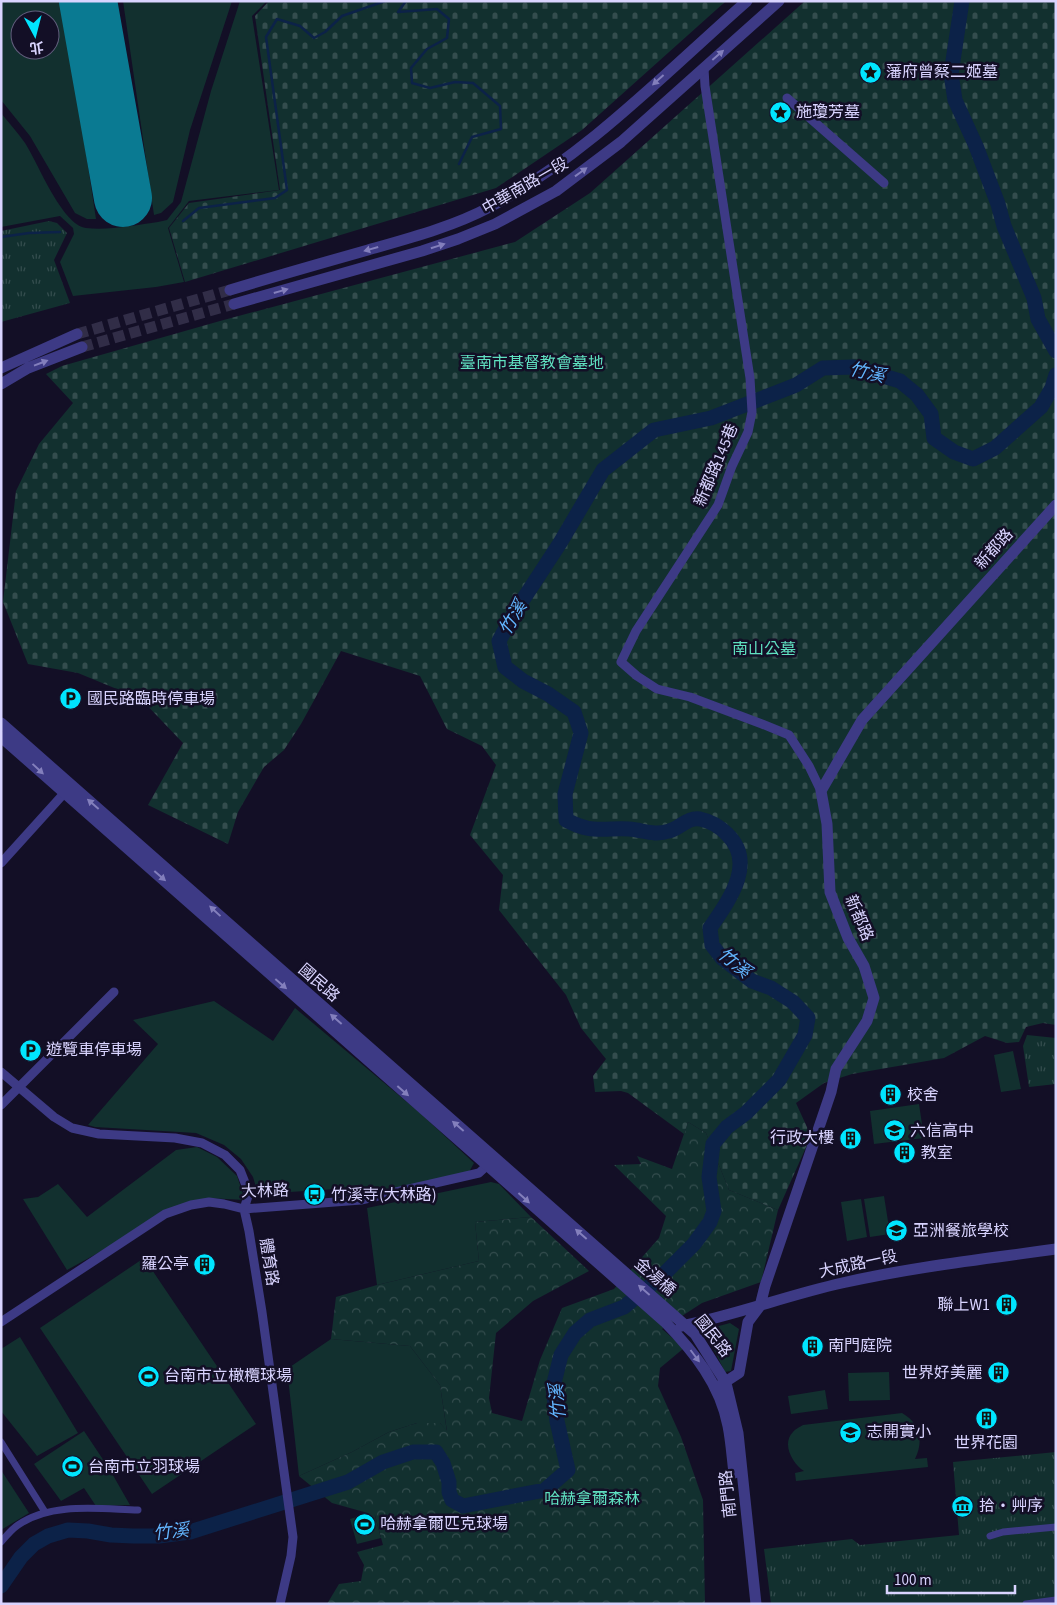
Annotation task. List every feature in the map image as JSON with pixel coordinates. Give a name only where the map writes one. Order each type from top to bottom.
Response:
[{"type":"street","name":"中華南路一段","points":[[230,290],[412,237],[454,223],[490,207],[540,177],[605,128],[747,1]]},
{"type":"street","name":"中華南路一段","points":[[234,304],[458,239],[495,224],[556,191],[621,142],[780,1]]},
{"type":"street","name":"新都路145巷","points":[[704,68],[750,378],[752,412],[748,432],[732,466],[718,504],[636,631],[620,662],[657,689],[690,697],[789,736],[809,766],[820,791]]},
{"type":"street","points":[[787,98],[884,183]]},
{"type":"street","points":[[1,368],[77,334]]},
{"type":"street","points":[[1,384],[28,368],[82,348]]},
{"type":"street","name":"新都路","points":[[721,1385],[739,1373],[748,1322],[760,1306],[768,1277],[831,1092],[836,1069],[867,1021],[874,998],[864,966],[848,938],[830,892],[827,824],[820,791],[862,720],[1056,505]]},
{"type":"street","name":"國民路","points":[[1,723],[68,789]]},
{"type":"street","name":"國民路","points":[[1,736],[68,789],[614,1271]]},
{"type":"street","points":[[1,863],[68,789]]},
{"type":"street","points":[[1,1105],[114,992]]},
{"type":"street","name":"體育路","points":[[1,1072],[62,1123],[81,1131],[100,1134],[175,1138],[202,1143],[226,1155],[240,1170],[248,1193],[244,1209],[262,1312],[293,1537],[291,1556],[280,1604]]},
{"type":"street","name":"大林路","points":[[1,1322],[166,1214],[191,1205],[209,1202],[244,1209],[361,1200],[479,1173],[491,1162]]},
{"type":"street","name":"大成路一段","points":[[671,1328],[842,1283],[939,1265],[1056,1249]]},
{"type":"street","name":"金湯橋","points":[[614,1271],[666,1316]]},
{"type":"street","name":"國民路","points":[[666,1316],[686,1325],[695,1334],[721,1385]]},
{"type":"street","name":"國民路","points":[[666,1316],[671,1328],[721,1385]]},
{"type":"street","name":"南門路","points":[[721,1385],[728,1426],[748,1604]]},
{"type":"street","name":"南門路","points":[[721,1385],[738,1433],[756,1604]]},
{"type":"street","points":[[1,1442],[45,1512]]},
{"type":"street","points":[[1,1542],[17,1525],[45,1512],[79,1509],[138,1510]]},
{"type":"street","points":[[990,1536],[1003,1532],[1056,1527]]},
{"type":"street","points":[[1026,1604],[1056,1600]]},
{"type":"green space","points":[[1,1],[60,1],[75,81],[96,219],[87,219],[75,213],[30,136],[1,100]]},
{"type":"green space","points":[[123,1],[232,1],[190,130],[173,202],[161,213],[154,215]]},
{"type":"green space","points":[[240,1],[267,1],[252,16],[279,190],[189,201],[168,228],[184,282],[73,296],[60,262],[74,234],[73,228],[60,216],[1,227],[1,113],[25,143],[51,192],[68,216],[77,224],[86,228],[103,229],[167,220],[181,202],[211,91]]},
{"type":"green space","points":[[269,1],[726,1],[582,130],[496,188],[185,282],[169,228],[189,203],[280,190],[255,16]]},
{"type":"green space","name":"南山公墓","points":[[805,1],[1056,1],[1056,1025],[1043,1023],[1026,1027],[1019,1042],[1007,1043],[985,1036],[944,1058],[852,1074],[824,1083],[796,1103],[811,1136],[778,1210],[729,1190],[706,1133],[688,1122],[684,1134],[628,1093],[621,1091],[595,1092],[593,1076],[606,1059],[581,1028],[566,995],[499,910],[503,875],[470,835],[496,765],[482,746],[447,729],[420,676],[341,651],[301,724],[284,750],[264,767],[238,812],[228,844],[148,805],[183,743],[141,699],[78,673],[28,664],[3,602],[16,491],[39,444],[73,403],[46,374],[62,366],[220,321],[515,242],[590,193]]},
{"type":"green space","points":[[49,221],[57,223],[67,233],[54,260],[70,303],[1,322],[1,231]]},
{"type":"green space","points":[[214,1001],[273,1041],[295,1008],[420,1113],[474,1163],[469,1172],[397,1189],[339,1196],[337,1189],[258,1194],[253,1177],[241,1159],[224,1145],[196,1133],[88,1125],[158,1044],[133,1020]]},
{"type":"green space","points":[[1027,1035],[1056,1038],[1056,1084],[1029,1087],[1023,1046]]},
{"type":"green space","points":[[1013,1051],[1021,1089],[1001,1092],[994,1055]]},
{"type":"green space","points":[[919,1104],[924,1138],[874,1144],[870,1111]]},
{"type":"green space","name":"哈赫拿爾森林","points":[[688,1122],[706,1133],[729,1190],[778,1210],[761,1282],[702,1303],[662,1329],[684,1348],[660,1368],[658,1386],[681,1437],[703,1500],[705,1604],[327,1604],[339,1584],[361,1581],[364,1565],[357,1552],[383,1545],[375,1515],[332,1503],[299,1476],[352,1452],[389,1432],[417,1423],[440,1423],[447,1431],[440,1385],[410,1346],[331,1339],[336,1297],[377,1285],[479,1261],[475,1222],[531,1217],[589,1271],[533,1301],[496,1333],[489,1398],[492,1413],[522,1421],[540,1360],[562,1308],[614,1289],[659,1238],[666,1216],[614,1165],[641,1164],[637,1156],[672,1169]]},
{"type":"green space","points":[[197,1147],[217,1157],[237,1176],[245,1200],[207,1198],[127,1237],[67,1270],[23,1199],[38,1197],[58,1184],[87,1217],[176,1150]]},
{"type":"green space","points":[[491,1182],[499,1184],[531,1217],[475,1222],[479,1261],[377,1285],[367,1208]]},
{"type":"green space","points":[[884,1196],[890,1234],[870,1237],[864,1199]]},
{"type":"green space","points":[[861,1199],[867,1237],[847,1241],[841,1202]]},
{"type":"green space","name":"台南市立橄欖球場","points":[[144,1258],[256,1424],[152,1494],[40,1328]]},
{"type":"green space","points":[[730,1323],[739,1329],[731,1371],[725,1372],[704,1330]]},
{"type":"green space","points":[[20,1337],[78,1433],[37,1456],[1,1411],[1,1349]]},
{"type":"green space","points":[[331,1339],[410,1346],[440,1385],[447,1432],[440,1423],[417,1423],[389,1432],[352,1452],[299,1476],[287,1369]]},
{"type":"green space","points":[[889,1372],[890,1400],[849,1401],[848,1373]]},
{"type":"green space","points":[[825,1390],[828,1409],[791,1414],[788,1396]]},
{"type":"green space","points":[[902,1413],[913,1422],[919,1433],[919,1446],[915,1459],[927,1458],[928,1467],[796,1481],[795,1473],[804,1471],[793,1459],[788,1448],[788,1442],[796,1429],[803,1425]]},
{"type":"green space","name":"台南市立羽球場","points":[[84,1431],[130,1505],[96,1506],[84,1488],[61,1501],[34,1464]]},
{"type":"green space","points":[[1056,1452],[1056,1604],[771,1604],[764,1549],[852,1539],[860,1545],[959,1535],[953,1462]]},
{"type":"green space","points":[[1,1470],[29,1513],[1,1530]]},
{"type":"green space","name":"哈赫拿爾匹克球場","points":[[374,1512],[381,1538],[357,1544],[350,1519]]},
{"type":"waterway","points":[[183,221],[199,208],[275,198],[287,190],[266,37],[277,19],[300,26],[314,38],[325,32],[342,16],[385,1]]},
{"type":"waterway","points":[[406,1],[398,12],[437,9],[449,19],[447,38],[427,49],[411,68],[412,83],[430,88],[455,82],[473,83],[500,106],[501,129],[472,137],[459,164]]},
{"type":"waterway","name":"竹溪","points":[[962,1],[951,74],[955,100],[976,146],[998,204],[1004,226],[1034,298],[1038,319],[1056,351]]},
{"type":"waterway","points":[[1,237],[29,233],[60,232]]},
{"type":"waterway","name":"竹溪","points":[[1,1586],[21,1557],[34,1544],[48,1536],[68,1530],[133,1536],[159,1536],[190,1532],[348,1482],[383,1462],[413,1452],[436,1452],[443,1463],[452,1500],[463,1506],[545,1490],[568,1470],[557,1421],[553,1387],[561,1355],[575,1333],[590,1320],[624,1307],[662,1276],[694,1244],[710,1222],[714,1211],[709,1177],[713,1144],[727,1127],[746,1113],[779,1080],[805,1035],[808,1018],[793,1002],[771,988],[752,981],[722,958],[712,945],[710,928],[732,894],[740,869],[740,857],[736,845],[724,831],[700,819],[691,820],[673,830],[658,833],[629,829],[590,829],[566,820],[565,794],[581,733],[574,712],[548,694],[523,681],[505,667],[499,641],[513,615],[560,543],[603,470],[654,430],[711,418],[796,385],[823,368],[853,367],[900,381],[917,395],[931,414],[934,438],[954,452],[973,459],[995,448],[1041,407],[1052,388],[1056,375]]},
{"type":"runway","points":[[88,1],[123,198]]},
{"type":"tunnel","points":[[77,334],[230,290]]},
{"type":"tunnel","points":[[82,347],[234,304]]},
{"type":"place","name":"藩府曾蔡二姬墓","points":[[870,72]]},
{"type":"place","name":"施瓊芳墓","points":[[780,112]]},
{"type":"place","name":"國民路臨時停車場","points":[[71,699]]},
{"type":"place","name":"遊覽車停車場","points":[[30,1050]]},
{"type":"place","name":"校舍","points":[[891,1095]]},
{"type":"place","name":"六信高中","points":[[894,1131]]},
{"type":"place","name":"行政大樓","points":[[850,1138]]},
{"type":"place","name":"教室","points":[[905,1153]]},
{"type":"place","name":"竹溪寺(大林路)","points":[[315,1195]]},
{"type":"place","name":"亞洲餐旅學校","points":[[897,1231]]},
{"type":"place","name":"羅公亭","points":[[205,1264]]},
{"type":"place","name":"聯上W1","points":[[1006,1305]]},
{"type":"place","name":"南門庭院","points":[[812,1346]]},
{"type":"place","name":"世界好美麗","points":[[998,1373]]},
{"type":"place","name":"台南市立橄欖球場","points":[[148,1376]]},
{"type":"place","name":"世界花園","points":[[986,1419]]},
{"type":"place","name":"志開實小","points":[[851,1432]]},
{"type":"place","name":"台南市立羽球場","points":[[72,1467]]},
{"type":"place","name":"拾・艸序","points":[[963,1506]]},
{"type":"place","name":"哈赫拿爾匹克球場","points":[[364,1524]]},
{"type":"park label","name":"臺南市基督教會墓地","points":[[532,363]]}]
